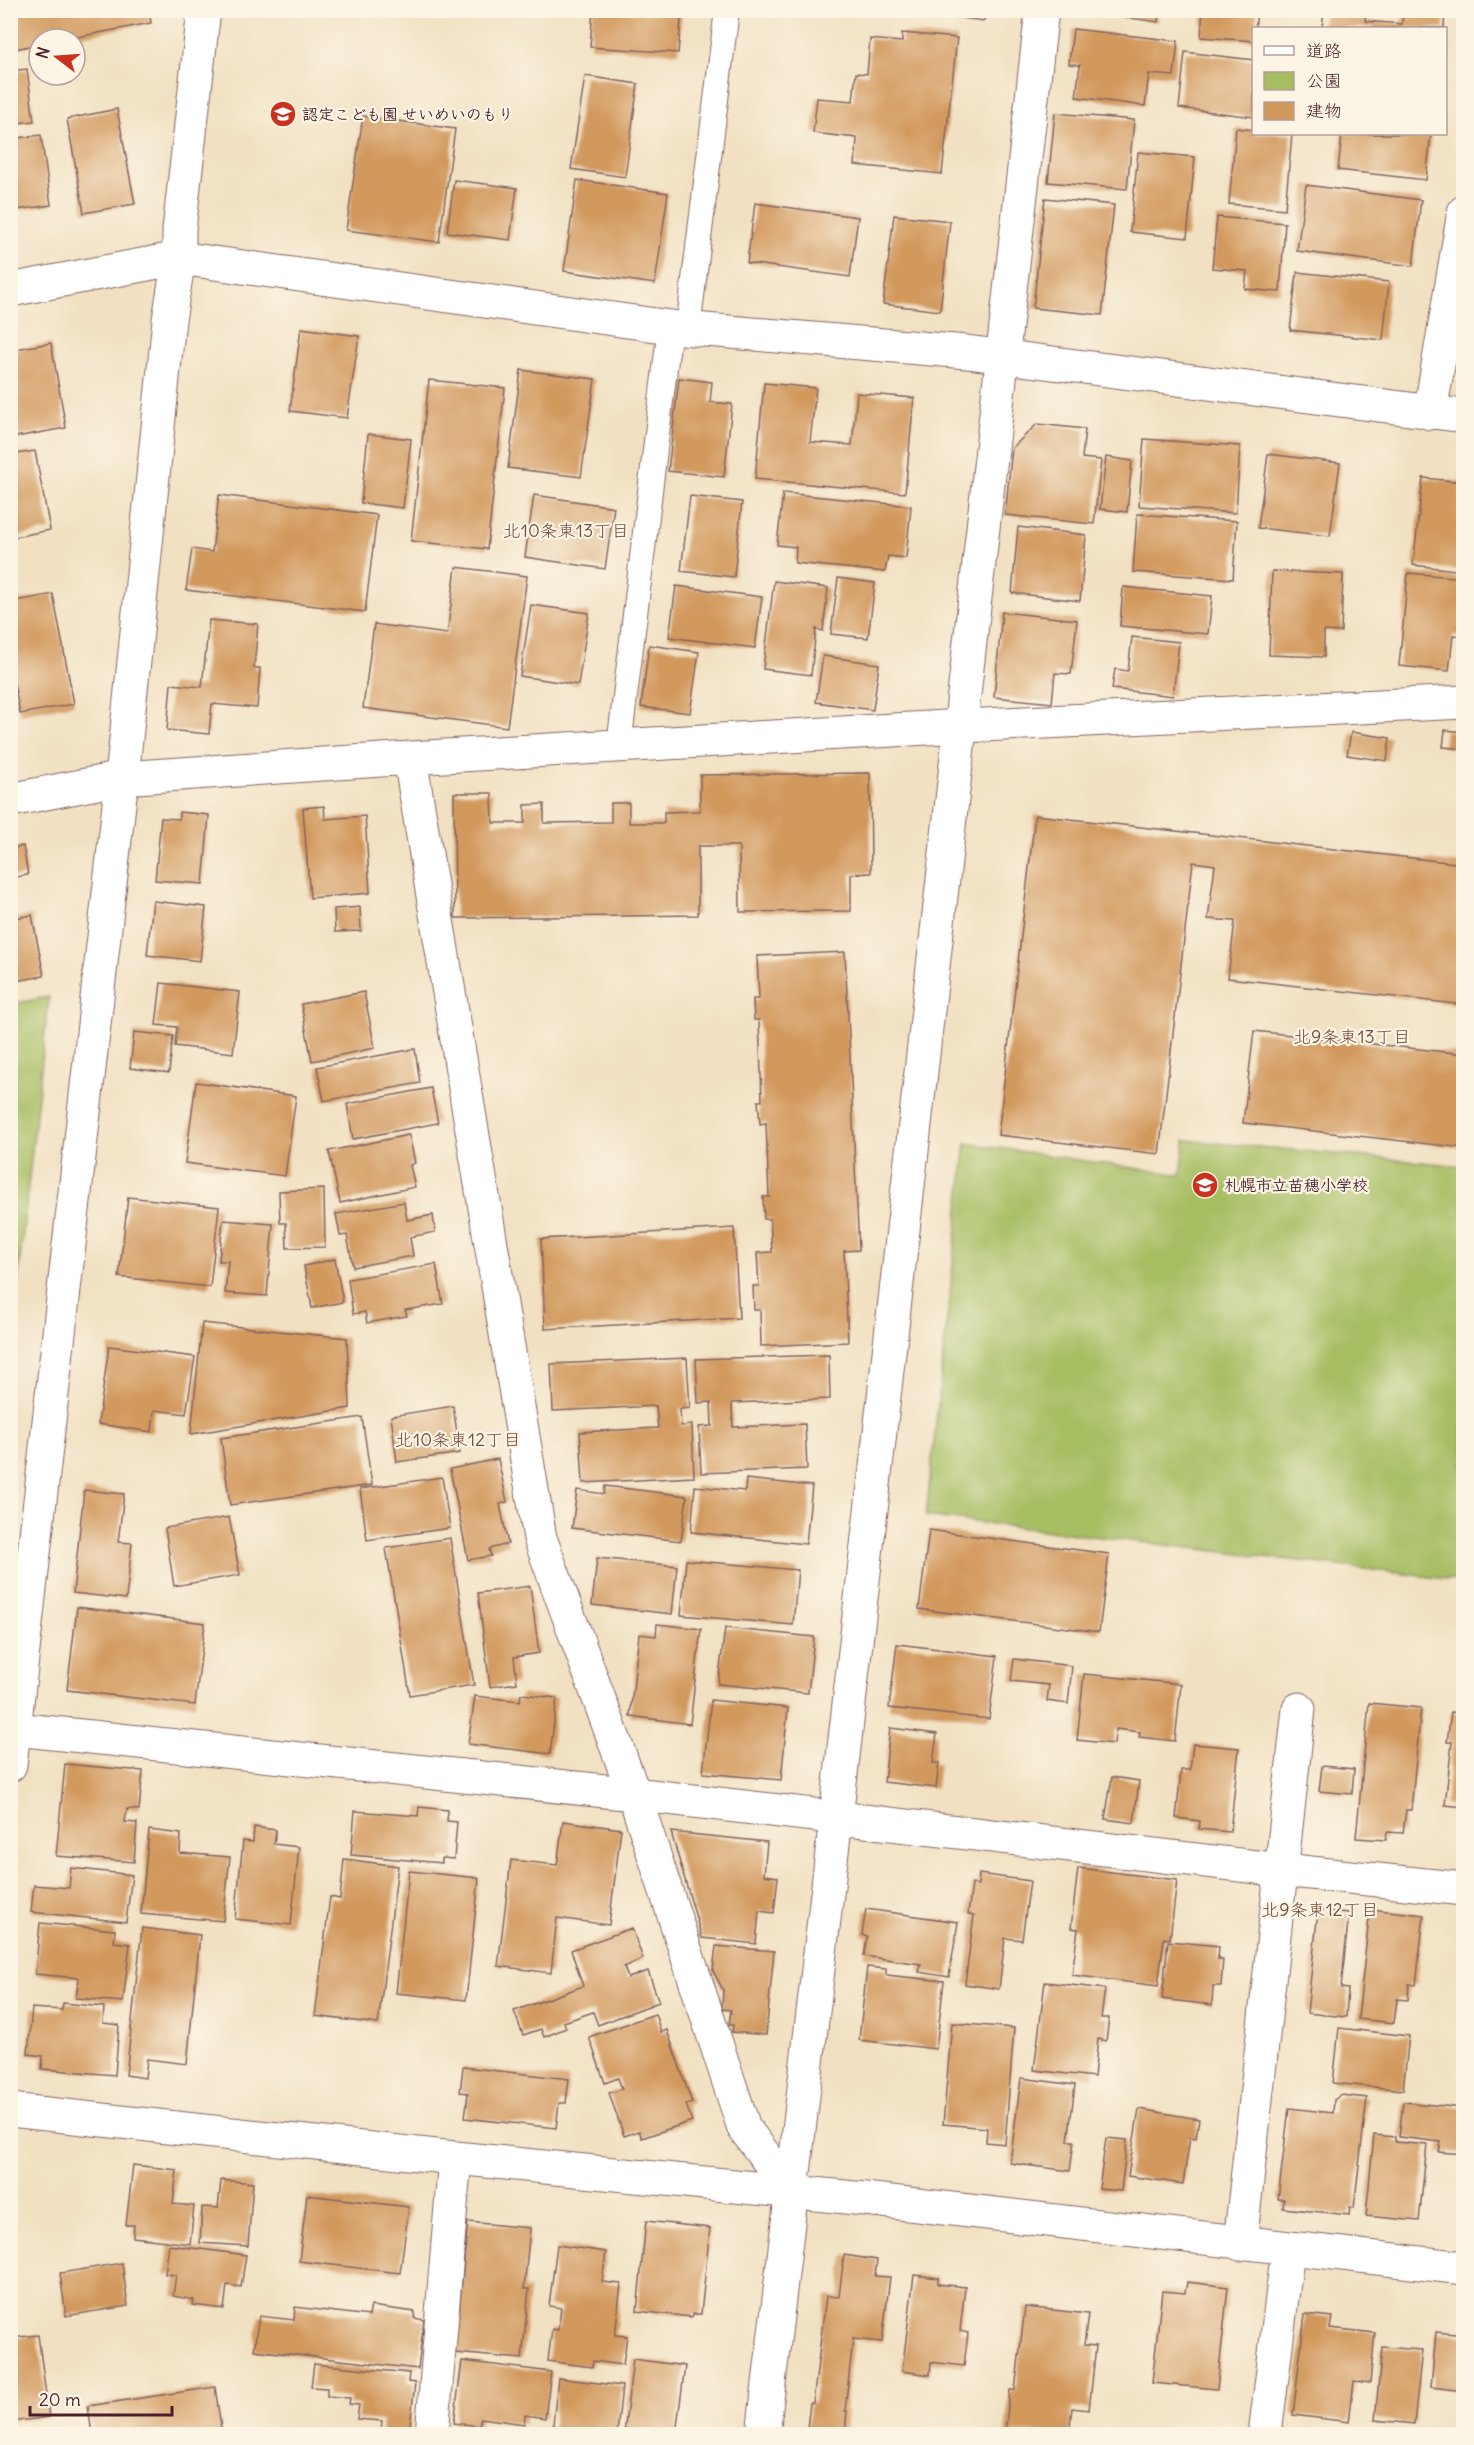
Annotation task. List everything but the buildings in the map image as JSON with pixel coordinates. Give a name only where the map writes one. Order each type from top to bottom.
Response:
[{"type":"street","points":[[10,1765],[122,778],[169,320],[179,258],[179,230],[204,10]]},
{"type":"street","points":[[763,2434],[962,726],[1042,10]]},
{"type":"street","points":[[1430,413],[1464,212]]},
{"type":"street","points":[[10,290],[179,258],[679,328],[1002,356],[1464,416]]},
{"type":"street","points":[[10,800],[122,778],[410,758],[962,726],[1464,702]]},
{"type":"street","points":[[410,758],[540,1538],[634,1794],[744,2128],[792,2192]]},
{"type":"street","points":[[1240,2244],[1299,1709]]},
{"type":"street","points":[[13,1723],[1282,1870],[1464,1889]]},
{"type":"street","points":[[10,2109],[792,2192],[1464,2268]]},
{"type":"street","points":[[432,2434],[455,2158]]},
{"type":"street","points":[[1265,2434],[1288,2248]]},
{"type":"lane","points":[[619,746],[727,10]]},
{"type":"green space","points":[[49,997],[11,1340],[11,1004]]},
{"type":"green space","points":[[1185,1140],[1463,1166],[1463,1581],[926,1516],[966,1143],[1181,1175]]},
{"type":"place","name":"認定こども園 せいめいのもり","points":[[283,114]]},
{"type":"place","name":"札幌市立苗穂小学校","points":[[1205,1185]]},
{"type":"district","name":"北10条東13丁目","points":[[566,530]]},
{"type":"district","name":"北9条東13丁目","points":[[1352,1036]]},
{"type":"district","name":"北10条東12丁目","points":[[458,1439]]},
{"type":"district","name":"北9条東12丁目","points":[[1320,1909]]}]
